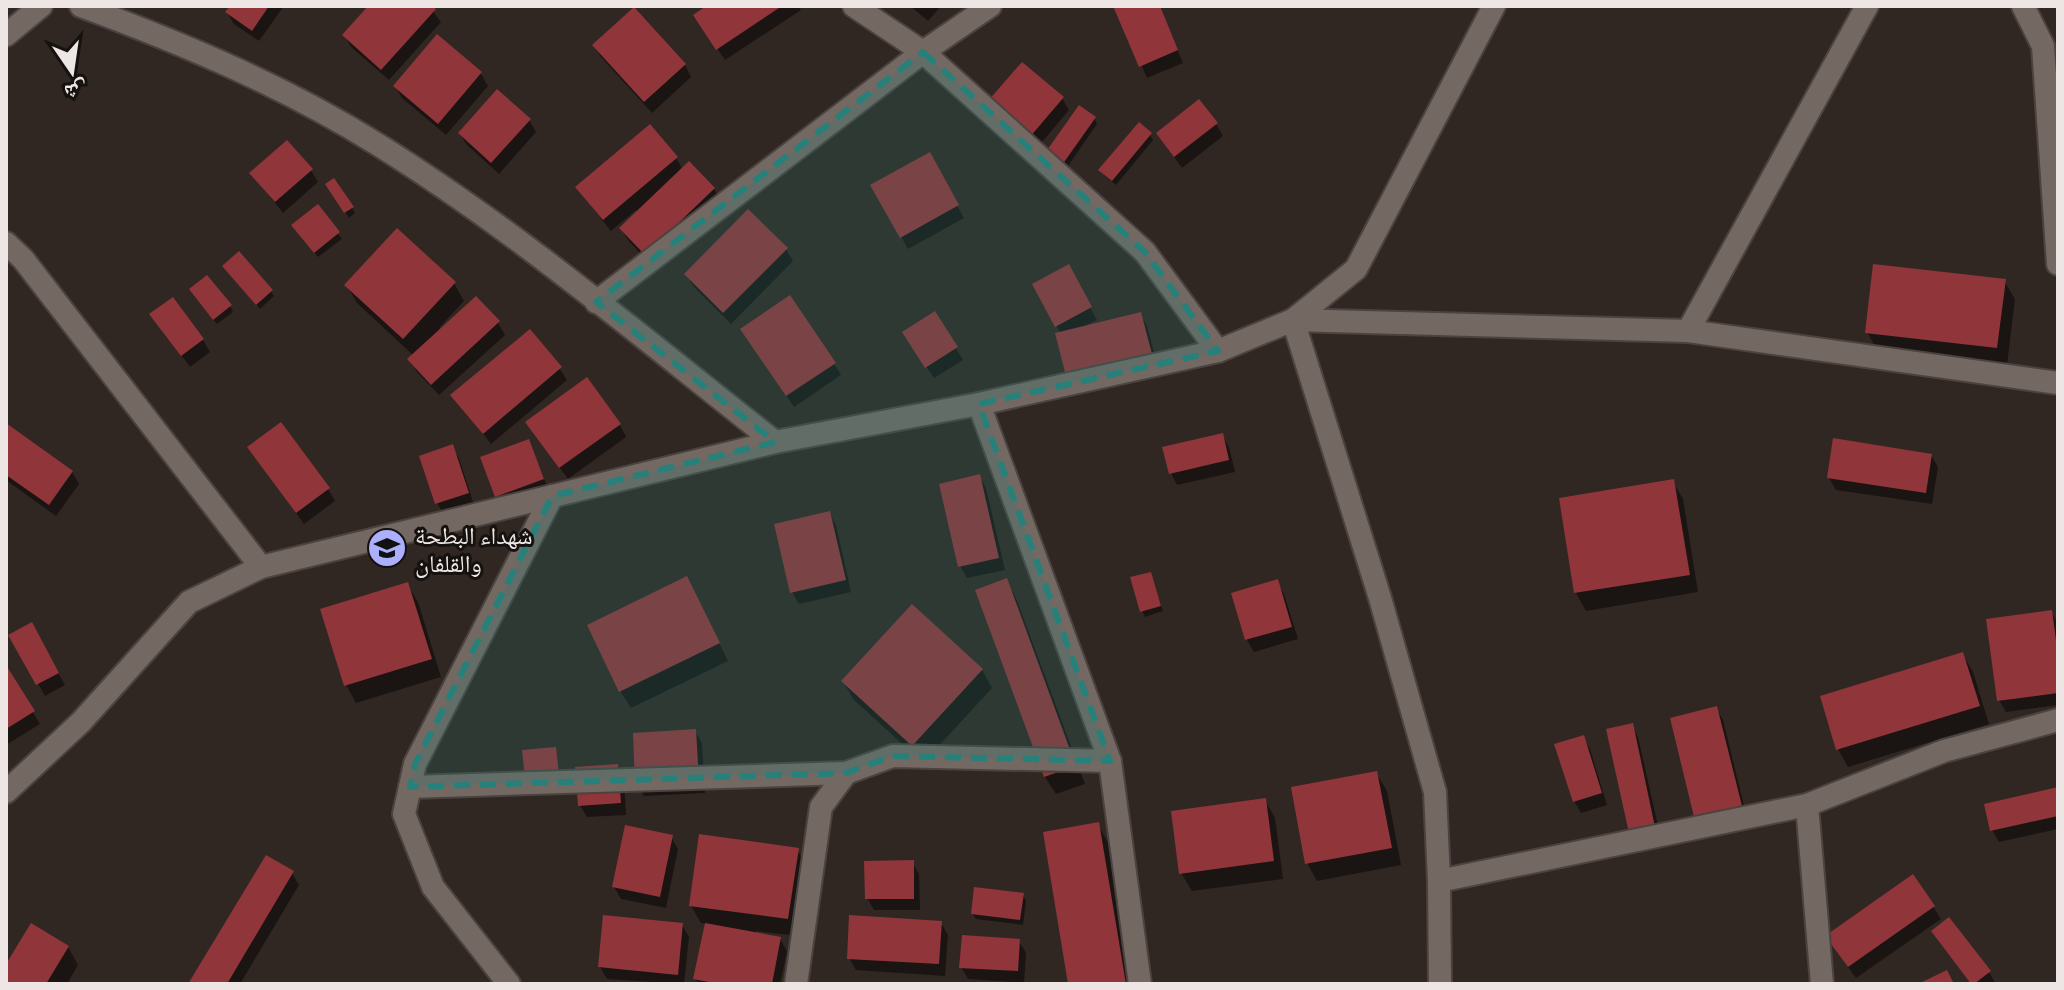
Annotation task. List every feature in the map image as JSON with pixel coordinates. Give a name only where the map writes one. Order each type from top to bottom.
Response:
[{"type":"street","points":[[6,35],[41,6]]},
{"type":"street","points":[[81,6],[245,72],[377,144],[513,238],[775,442]]},
{"type":"street","points":[[854,6],[923,52],[1145,252],[1218,351]]},
{"type":"street","points":[[596,302],[923,52],[990,6]]},
{"type":"street","points":[[8,787],[81,722],[189,602],[261,567],[775,442],[979,404],[1218,351],[1293,320],[1356,269],[1494,6]]},
{"type":"street","points":[[1688,331],[1867,6]]},
{"type":"street","points":[[2023,6],[2050,45],[2058,264]]},
{"type":"street","points":[[6,243],[23,259],[261,567]]},
{"type":"street","points":[[1293,320],[1688,331],[2058,383]]},
{"type":"street","points":[[1293,320],[1380,598],[1435,792],[1440,984]]},
{"type":"street","points":[[979,404],[1110,761],[1140,984]]},
{"type":"street","points":[[509,984],[433,887],[404,814],[415,764],[552,496]]},
{"type":"street","points":[[1439,881],[1807,805],[1944,751],[2058,720]]},
{"type":"street","points":[[410,787],[846,773],[893,756],[1110,761]]},
{"type":"street","points":[[796,984],[821,807],[846,773]]},
{"type":"street","points":[[1807,805],[1822,984]]},
{"type":"highlighted area","points":[[923,52],[1145,252],[1218,351],[979,404],[1110,761],[893,756],[846,773],[410,787],[415,764],[552,496],[775,442],[596,302]]},
{"type":"building","points":[[230,6],[269,6],[252,31],[225,12]]},
{"type":"building","points":[[368,6],[432,6],[436,9],[381,70],[342,35]]},
{"type":"building","points":[[706,6],[782,6],[716,50],[693,15]]},
{"type":"building","points":[[1113,6],[1160,6],[1178,50],[1139,67]]},
{"type":"building","points":[[634,7],[686,64],[644,102],[592,45]]},
{"type":"building","points":[[437,34],[482,72],[438,124],[393,86]]},
{"type":"building","points":[[1022,62],[1064,97],[1029,138],[987,102]]},
{"type":"building","points":[[497,89],[531,119],[491,163],[458,133]]},
{"type":"building","points":[[1199,99],[1218,123],[1174,157],[1156,133]]},
{"type":"building","points":[[1079,105],[1096,117],[1062,165],[1045,153]]},
{"type":"building","points":[[1139,122],[1152,133],[1112,181],[1098,170]]},
{"type":"building","points":[[650,124],[678,157],[603,220],[575,187]]},
{"type":"building","points":[[287,140],[313,169],[275,202],[249,173]]},
{"type":"building","points":[[930,152],[959,205],[900,238],[870,185]]},
{"type":"building","points":[[689,161],[715,188],[645,255],[619,228]]},
{"type":"building","points":[[334,178],[354,207],[344,213],[325,184]]},
{"type":"building","points":[[318,204],[340,232],[314,253],[291,225]]},
{"type":"building","points":[[748,209],[788,248],[723,313],[684,274]]},
{"type":"building","points":[[397,228],[456,282],[403,339],[344,285]]},
{"type":"building","points":[[239,251],[273,290],[256,305],[222,266]]},
{"type":"building","points":[[1069,264],[1092,307],[1055,327],[1032,284]]},
{"type":"building","points":[[1873,264],[2006,279],[1997,348],[1865,333]]},
{"type":"building","points":[[207,275],[232,305],[213,320],[189,289]]},
{"type":"building","points":[[790,295],[836,363],[786,396],[740,329]]},
{"type":"building","points":[[476,296],[500,321],[431,385],[407,359]]},
{"type":"building","points":[[173,297],[204,339],[181,356],[149,314]]},
{"type":"building","points":[[935,311],[958,347],[925,368],[902,332]]},
{"type":"building","points":[[1141,312],[1153,358],[1067,380],[1055,333]]},
{"type":"building","points":[[530,329],[562,367],[483,434],[450,395]]},
{"type":"building","points":[[587,377],[621,424],[559,468],[525,422]]},
{"type":"building","points":[[281,422],[330,488],[296,513],[247,447]]},
{"type":"building","points":[[6,423],[73,471],[49,505],[6,475]]},
{"type":"building","points":[[1223,433],[1229,460],[1169,474],[1162,447]]},
{"type":"building","points":[[1833,438],[1932,454],[1926,493],[1827,478]]},
{"type":"building","points":[[529,439],[544,479],[495,497],[480,457]]},
{"type":"building","points":[[453,444],[469,493],[435,504],[419,456]]},
{"type":"building","points":[[980,474],[999,558],[958,567],[939,484]]},
{"type":"building","points":[[1674,479],[1690,575],[1574,593],[1559,498]]},
{"type":"building","points":[[830,511],[846,580],[790,593],[774,524]]},
{"type":"building","points":[[1151,572],[1161,606],[1140,612],[1130,577]]},
{"type":"building","points":[[687,576],[720,643],[619,692],[587,625]]},
{"type":"building","points":[[1007,578],[1076,766],[1044,777],[975,590]]},
{"type":"building","points":[[1278,579],[1292,627],[1245,640],[1231,593]]},
{"type":"building","points":[[408,582],[432,659],[344,686],[320,609]]},
{"type":"building","points":[[912,604],[983,669],[912,746],[841,681]]},
{"type":"building","points":[[2052,610],[2058,655],[2058,693],[1997,701],[1986,619]]},
{"type":"building","points":[[32,622],[59,673],[36,685],[8,635]]},
{"type":"building","points":[[1963,652],[1980,706],[1836,750],[1820,696]]},
{"type":"building","points":[[6,665],[35,711],[6,729]]},
{"type":"building","points":[[1717,706],[1743,810],[1695,821],[1670,718]]},
{"type":"building","points":[[1633,723],[1655,827],[1629,833],[1606,729]]},
{"type":"building","points":[[696,729],[699,781],[635,785],[633,733]]},
{"type":"building","points":[[1584,735],[1602,793],[1573,802],[1554,744]]},
{"type":"building","points":[[556,747],[560,784],[526,788],[522,750]]},
{"type":"building","points":[[618,764],[621,803],[578,806],[575,767]]},
{"type":"building","points":[[1377,771],[1392,848],[1305,864],[1291,787]]},
{"type":"building","points":[[2058,787],[2058,816],[1990,831],[1984,804]]},
{"type":"building","points":[[1266,798],[1274,861],[1179,874],[1171,811]]},
{"type":"building","points":[[1099,822],[1126,984],[1068,984],[1043,832]]},
{"type":"building","points":[[625,825],[673,835],[660,897],[612,887]]},
{"type":"building","points":[[699,834],[799,848],[788,919],[689,906]]},
{"type":"building","points":[[266,855],[294,871],[227,984],[188,984]]},
{"type":"building","points":[[914,860],[914,899],[865,899],[864,861]]},
{"type":"building","points":[[1913,874],[1935,906],[1848,967],[1825,936]]},
{"type":"building","points":[[974,887],[1024,893],[1020,920],[971,914]]},
{"type":"building","points":[[603,915],[683,923],[678,975],[598,967]]},
{"type":"building","points":[[849,915],[942,921],[939,964],[847,959]]},
{"type":"building","points":[[1949,917],[1991,971],[1974,984],[1931,931]]},
{"type":"building","points":[[31,923],[69,946],[46,984],[6,984],[6,964]]},
{"type":"building","points":[[705,923],[781,937],[772,984],[719,984],[693,979]]},
{"type":"building","points":[[962,935],[1020,939],[1018,971],[959,968]]},
{"type":"building","points":[[1947,970],[1954,984],[1918,984]]},
{"type":"place","name":"شهداء البطحة والقلفان","points":[[387,548]]}]
